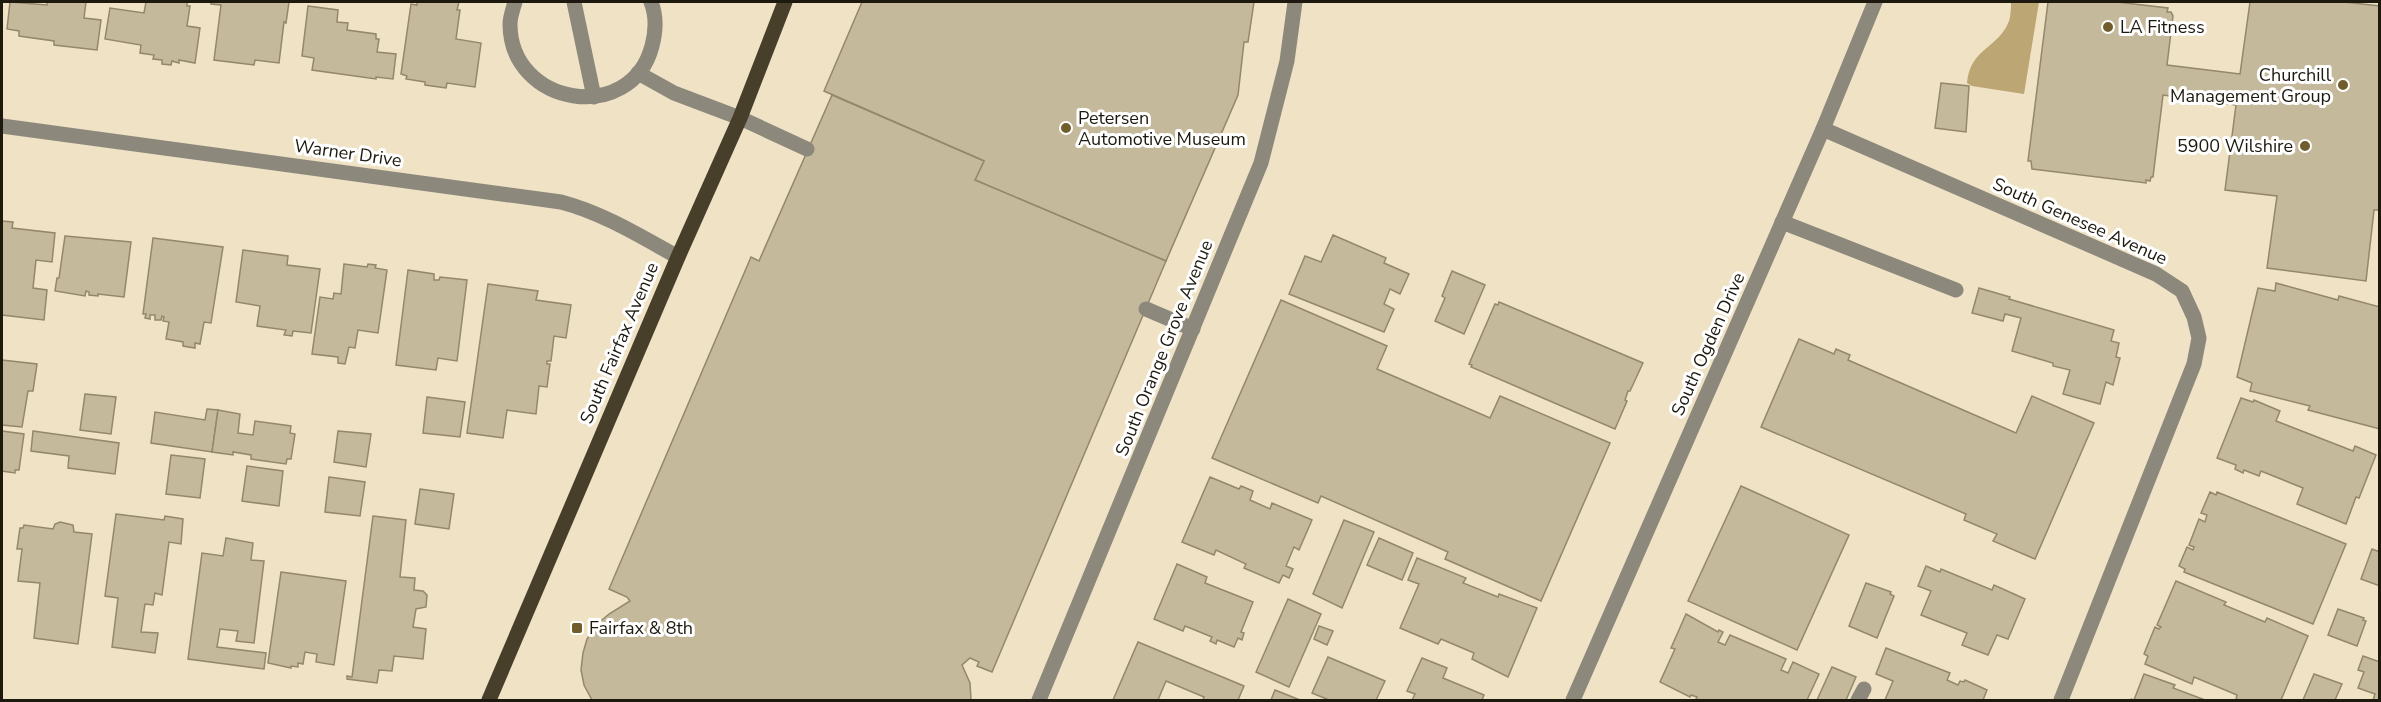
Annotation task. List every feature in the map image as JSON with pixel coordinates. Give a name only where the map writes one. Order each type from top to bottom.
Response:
[{"type":"main road","name":"South Fairfax Avenue","points":[[489,700],[740,117],[785,2]]},
{"type":"street","points":[[515,2],[510,24],[514,49],[526,71],[545,88],[569,97],[594,97],[618,89],[638,73],[650,54],[656,32],[651,2]]},
{"type":"street","points":[[574,2],[594,97]]},
{"type":"street","name":"South Orange Grove Avenue","points":[[1039,700],[1261,163],[1287,61],[1295,2]]},
{"type":"street","name":"South Ogden Drive","points":[[1574,700],[1823,129],[1875,2]]},
{"type":"street","points":[[638,73],[674,93],[740,117],[807,149]]},
{"type":"street","name":"Warner Drive","points":[[2,126],[561,202],[616,223],[678,257]]},
{"type":"street","name":"South Genesee Avenue","points":[[1823,129],[2156,274],[2182,291],[2194,317],[2199,338],[2194,364],[2061,700]]},
{"type":"street","points":[[1782,222],[1956,290]]},
{"type":"street","points":[[1146,309],[1193,328]]},
{"type":"shaded area","points":[[2011,2],[2039,2],[2024,94],[1972,86],[1967,83],[1973,62],[1999,37],[2010,19]]},
{"type":"building","points":[[10,2],[47,5],[47,2],[86,2],[84,18],[101,20],[97,50],[54,45],[54,41],[19,36],[19,31],[7,29]]},
{"type":"building","points":[[146,2],[187,2],[187,6],[190,6],[187,26],[200,28],[195,63],[179,60],[179,63],[172,61],[171,65],[162,64],[162,60],[153,59],[154,55],[140,53],[141,45],[105,39],[110,8],[144,13]]},
{"type":"building","points":[[211,2],[289,2],[279,63],[255,60],[254,65],[214,60],[221,5],[211,4]]},
{"type":"building","points":[[417,2],[459,2],[456,39],[481,43],[475,87],[447,83],[446,88],[425,85],[425,82],[406,79],[407,76],[401,74],[411,4],[417,5]]},
{"type":"building","name":"Petersen Automotive Museum","points":[[862,2],[1254,2],[1248,42],[1244,42],[1238,95],[1166,261],[975,180],[984,161],[824,91]]},
{"type":"building","name":"5900 Wilshire","points":[[2048,2],[2117,2],[2168,8],[2167,12],[2171,12],[2173,16],[2167,65],[2240,74],[2250,2],[2344,2],[2380,6],[2380,210],[2374,210],[2366,281],[2267,268],[2277,196],[2225,190],[2236,105],[2163,95],[2153,177],[2150,181],[2146,180],[2146,183],[2032,169],[2031,161],[2028,161]]},
{"type":"building","points":[[308,6],[338,10],[337,22],[348,23],[347,30],[376,34],[376,39],[379,39],[377,52],[396,54],[393,79],[376,77],[376,79],[312,70],[314,58],[302,56]]},
{"type":"building","points":[[1941,83],[1969,86],[1966,132],[1935,128]]},
{"type":"building","points":[[832,95],[984,161],[975,180],[1166,261],[992,672],[977,666],[979,662],[970,658],[962,665],[970,683],[971,700],[592,700],[584,685],[581,670],[587,639],[596,625],[630,601],[627,597],[609,589],[751,257],[759,261]]},
{"type":"building","points":[[2,221],[13,222],[12,228],[55,233],[52,262],[36,260],[33,288],[47,290],[44,320],[2,315]]},
{"type":"building","points":[[1333,235],[1386,258],[1384,263],[1409,274],[1400,294],[1390,289],[1384,304],[1394,309],[1384,332],[1289,294],[1305,256],[1321,262]]},
{"type":"building","points":[[65,236],[131,242],[124,297],[89,295],[86,291],[85,296],[55,291]]},
{"type":"building","points":[[153,238],[223,247],[211,323],[204,322],[200,344],[195,343],[195,348],[183,346],[183,342],[166,339],[169,322],[163,321],[164,317],[162,316],[161,320],[155,320],[155,315],[150,315],[150,319],[145,318],[146,314],[143,314]]},
{"type":"building","points":[[243,250],[288,256],[287,265],[320,269],[311,333],[293,331],[292,336],[284,335],[286,330],[257,326],[260,306],[236,302]]},
{"type":"building","points":[[344,264],[367,267],[368,264],[376,265],[375,268],[387,270],[378,333],[358,330],[355,348],[349,347],[345,364],[338,363],[338,357],[312,354],[320,297],[333,299],[334,293],[341,294]]},
{"type":"building","points":[[408,270],[434,274],[434,280],[439,280],[440,277],[467,280],[457,361],[438,358],[436,370],[396,365]]},
{"type":"building","points":[[1452,271],[1485,285],[1464,334],[1435,321],[1445,298],[1442,296]]},
{"type":"building","points":[[2276,283],[2338,300],[2339,296],[2380,307],[2380,429],[2308,410],[2310,406],[2250,391],[2252,383],[2237,377],[2258,288],[2275,291]]},
{"type":"building","points":[[488,284],[538,291],[536,300],[571,305],[566,338],[554,336],[551,361],[547,361],[547,364],[550,364],[547,387],[539,386],[536,414],[507,410],[503,438],[467,433]]},
{"type":"building","points":[[1979,288],[2114,330],[2111,341],[2119,343],[2116,357],[2120,358],[2113,385],[2106,382],[2100,404],[2063,394],[2070,370],[2012,351],[2021,318],[2005,314],[2003,321],[1972,313]]},
{"type":"building","points":[[1281,300],[1387,346],[1377,369],[1490,418],[1500,396],[1610,443],[1541,601],[1445,559],[1448,552],[1321,496],[1318,503],[1212,458]]},
{"type":"building","points":[[1499,302],[1643,363],[1628,391],[1625,400],[1627,401],[1615,429],[1471,367],[1472,365],[1469,364],[1495,304],[1498,305]]},
{"type":"building","points":[[1799,339],[1834,354],[1836,349],[1850,355],[1848,360],[2016,433],[2032,396],[2094,423],[2035,559],[1993,541],[1997,534],[1964,520],[1966,514],[1761,427]]},
{"type":"building","points":[[2,360],[37,364],[33,391],[28,391],[22,427],[2,425]]},
{"type":"building","points":[[85,394],[116,397],[111,434],[80,430]]},
{"type":"building","points":[[427,397],[465,402],[460,437],[423,433]]},
{"type":"building","points":[[2241,398],[2253,402],[2254,400],[2280,411],[2276,421],[2353,451],[2355,446],[2376,455],[2346,524],[2297,504],[2303,488],[2261,471],[2259,476],[2244,470],[2243,473],[2235,469],[2236,465],[2217,458]]},
{"type":"building","points":[[207,409],[218,410],[212,452],[151,443],[155,412],[205,420]]},
{"type":"building","points":[[218,410],[240,414],[238,433],[253,435],[255,421],[291,426],[290,433],[295,434],[291,459],[287,459],[286,464],[251,459],[251,455],[233,452],[233,455],[212,452]]},
{"type":"building","points":[[2,431],[24,434],[19,470],[15,470],[15,473],[2,471]]},
{"type":"building","points":[[33,431],[119,443],[115,474],[68,468],[69,456],[31,451]]},
{"type":"building","points":[[338,431],[371,434],[366,467],[334,462]]},
{"type":"building","points":[[171,455],[205,459],[200,498],[166,494]]},
{"type":"building","points":[[247,466],[283,471],[279,506],[242,501]]},
{"type":"building","points":[[329,477],[365,482],[360,516],[325,512]]},
{"type":"building","points":[[1210,477],[1239,489],[1241,486],[1253,491],[1250,500],[1270,509],[1272,503],[1312,520],[1299,550],[1294,547],[1286,566],[1293,569],[1289,578],[1283,575],[1279,583],[1244,568],[1246,564],[1216,550],[1214,555],[1182,542]]},
{"type":"building","points":[[1741,486],[1849,535],[1797,650],[1688,601]]},
{"type":"building","points":[[420,489],[454,494],[449,529],[415,524]]},
{"type":"building","points":[[2210,492],[2216,495],[2217,492],[2346,544],[2313,624],[2184,572],[2185,569],[2179,566],[2187,547],[2193,550],[2194,547],[2189,545],[2199,519],[2205,522],[2207,515],[2201,513]]},
{"type":"building","points":[[116,514],[164,520],[165,516],[183,519],[181,544],[169,542],[162,595],[155,593],[153,605],[145,604],[141,632],[158,633],[155,653],[112,647],[118,598],[105,596]]},
{"type":"building","points":[[373,516],[406,520],[400,577],[415,578],[414,590],[423,591],[427,595],[426,607],[416,609],[413,627],[426,629],[423,659],[394,656],[392,671],[379,670],[377,683],[347,679],[347,676],[352,677]]},
{"type":"building","points":[[1344,520],[1374,532],[1342,608],[1313,594]]},
{"type":"building","points":[[60,522],[73,525],[74,532],[92,534],[78,644],[34,638],[40,583],[18,581],[22,549],[17,549],[20,528],[24,525],[53,529],[55,524]]},
{"type":"building","points":[[226,538],[253,543],[251,560],[264,561],[254,643],[236,641],[238,631],[220,629],[217,647],[266,653],[264,669],[188,659],[202,553],[223,556]]},
{"type":"building","points":[[1379,538],[1413,553],[1402,580],[1367,565]]},
{"type":"building","points":[[2372,549],[2380,552],[2380,586],[2361,579]]},
{"type":"building","points":[[1417,558],[1466,578],[1463,583],[1498,597],[1499,594],[1537,608],[1508,677],[1472,659],[1474,653],[1441,639],[1438,644],[1400,628],[1419,584],[1408,580]]},
{"type":"building","points":[[1177,564],[1207,577],[1205,583],[1253,602],[1241,632],[1244,633],[1242,640],[1238,638],[1234,647],[1217,640],[1216,644],[1210,641],[1212,637],[1185,626],[1183,631],[1154,619]]},
{"type":"building","points":[[1926,566],[1940,572],[1941,569],[1992,590],[1994,585],[2025,599],[2008,639],[1997,635],[1988,655],[1962,645],[1967,633],[1921,615],[1931,591],[1918,586]]},
{"type":"building","points":[[281,572],[346,581],[334,665],[316,662],[317,654],[305,652],[303,664],[298,663],[298,667],[291,666],[291,668],[268,663]]},
{"type":"building","points":[[2176,581],[2226,602],[2224,605],[2265,622],[2267,618],[2308,636],[2281,700],[2239,700],[2236,699],[2237,695],[2194,677],[2192,684],[2145,664],[2148,656],[2144,654],[2155,627],[2159,629],[2161,627],[2157,625]]},
{"type":"building","points":[[1866,583],[1891,592],[1890,594],[1894,596],[1877,638],[1849,626]]},
{"type":"building","points":[[1288,599],[1321,614],[1289,687],[1256,672]]},
{"type":"building","points":[[2338,609],[2364,618],[2363,620],[2366,621],[2357,646],[2328,635]]},
{"type":"building","points":[[1686,614],[1718,632],[1719,630],[1723,632],[1718,642],[1725,645],[1730,635],[1786,659],[1781,670],[1788,673],[1793,662],[1819,674],[1807,700],[1699,700],[1696,699],[1697,697],[1691,695],[1690,697],[1660,682],[1675,649],[1671,648]]},
{"type":"building","points":[[1319,626],[1333,631],[1327,645],[1314,639]]},
{"type":"building","points":[[1138,642],[1244,686],[1238,700],[1203,700],[1204,697],[1166,681],[1158,700],[1113,700]]},
{"type":"building","points":[[1886,648],[1950,673],[1947,680],[1958,685],[1960,681],[1965,680],[1987,690],[1983,700],[1885,700],[1893,681],[1876,674]]},
{"type":"building","points":[[2363,656],[2380,662],[2380,700],[2373,700],[2375,694],[2358,688],[2364,672],[2358,670]]},
{"type":"building","points":[[1328,657],[1385,681],[1376,700],[1329,700],[1312,693]]},
{"type":"building","points":[[1422,658],[1447,668],[1443,678],[1484,695],[1482,700],[1412,700],[1415,694],[1407,691]]},
{"type":"building","points":[[1832,667],[1856,677],[1846,700],[1817,700]]},
{"type":"building","points":[[2144,674],[2175,685],[2173,688],[2205,700],[2134,700]]},
{"type":"building","points":[[2314,674],[2342,684],[2335,700],[2303,700]]},
{"type":"building","points":[[1275,690],[1300,700],[1271,700]]},
{"type":"place","name":"LA Fitness","points":[[2108,27]]},
{"type":"place","name":"Churchill Management Group","points":[[2343,85]]},
{"type":"place","name":"Petersen Automotive Museum","points":[[1066,128]]},
{"type":"place","name":"5900 Wilshire","points":[[2305,146]]},
{"type":"place","name":"Fairfax & 8th","points":[[577,628]]}]
